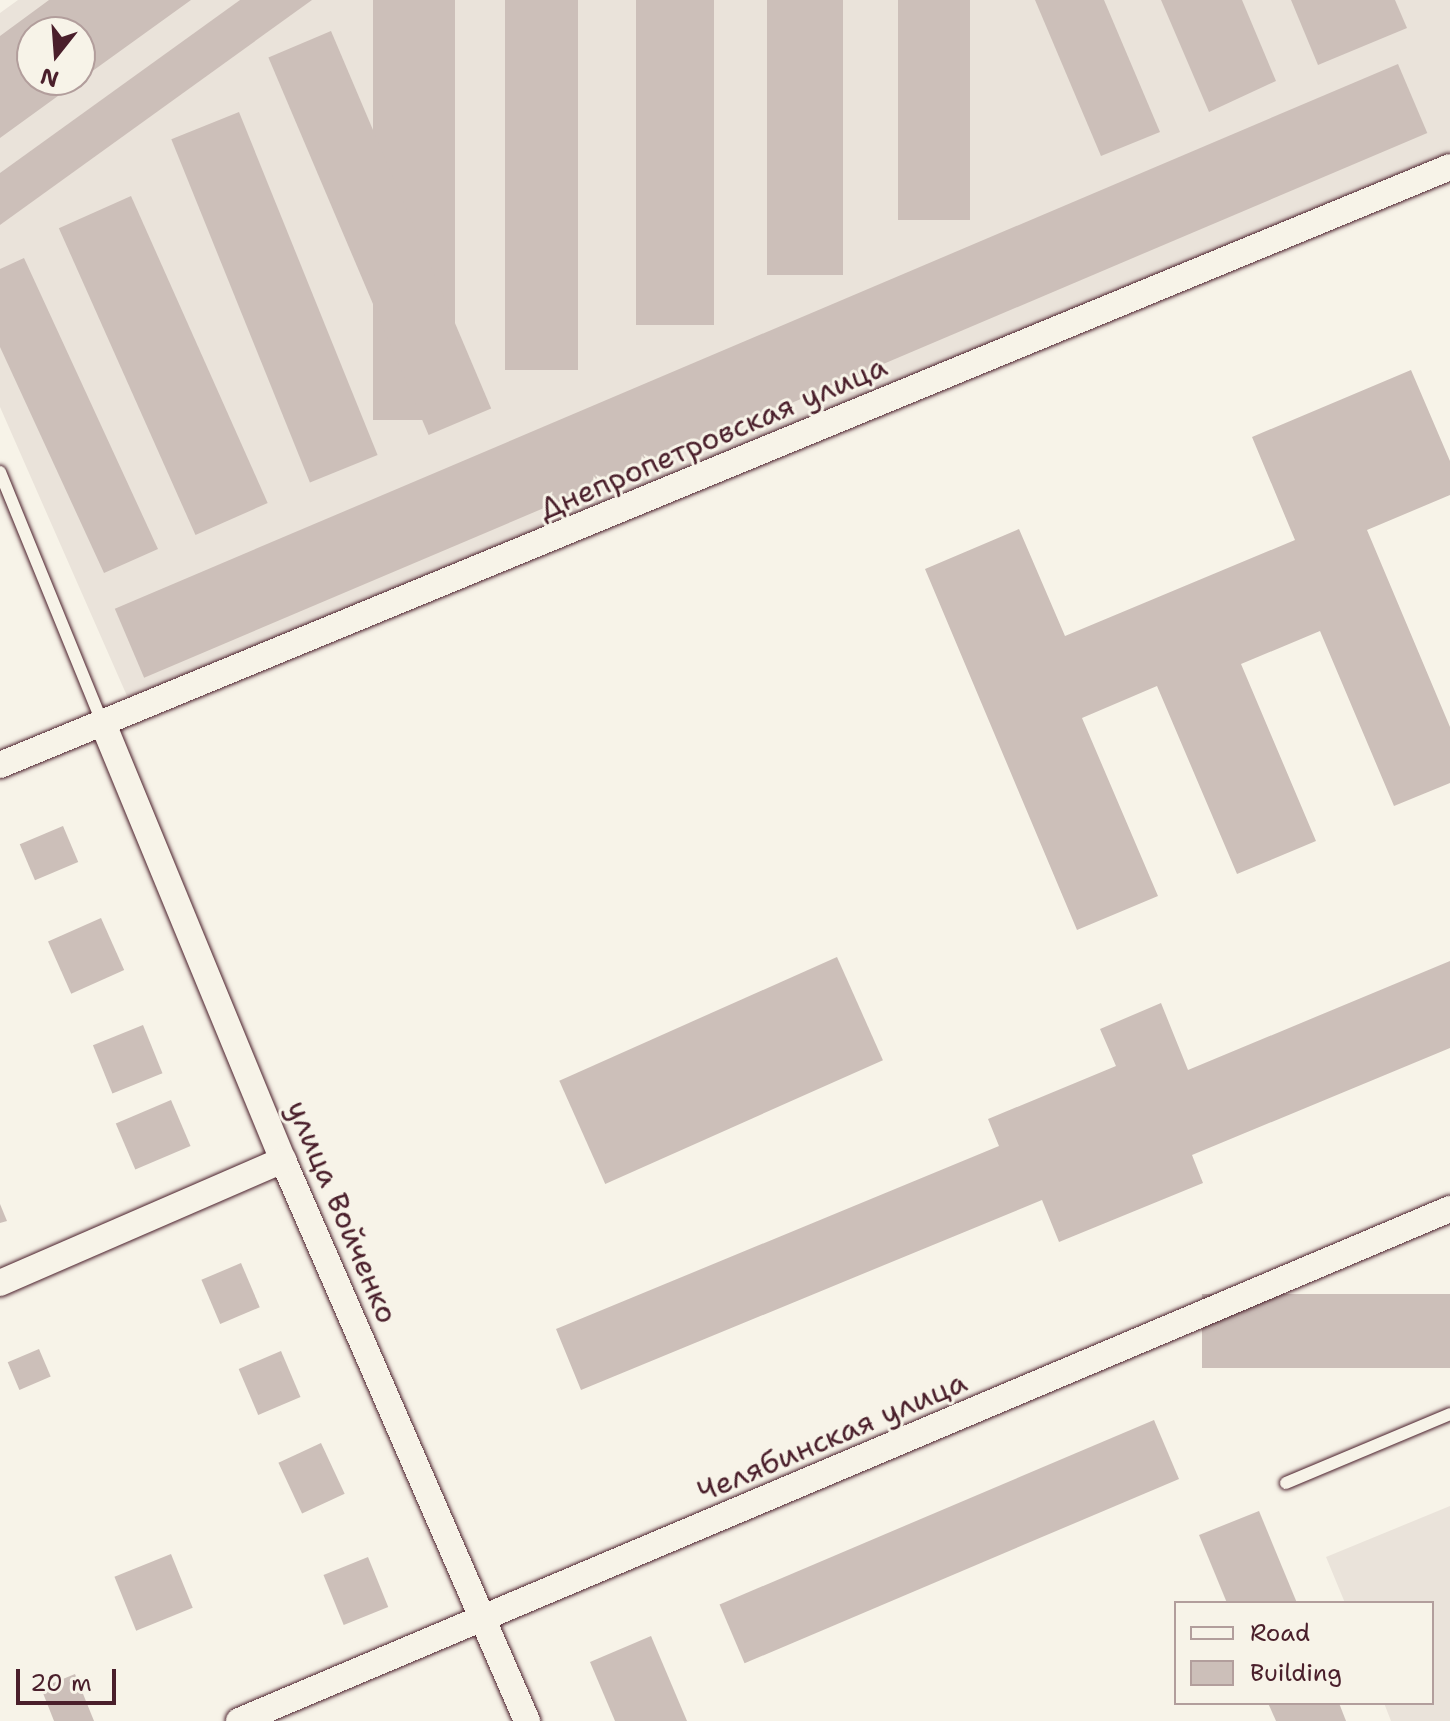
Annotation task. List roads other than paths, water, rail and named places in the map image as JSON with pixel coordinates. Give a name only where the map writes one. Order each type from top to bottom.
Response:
[{"type":"street","name":"Днепропетровская улица","points":[[0,765],[104,726],[1450,167]]},
{"type":"street","name":"улица Войченко","points":[[104,726],[283,1160],[527,1721]]},
{"type":"street","points":[[0,1283],[283,1160]]},
{"type":"street","name":"Челябинская улица","points":[[239,1721],[1450,1209]]},
{"type":"lane","points":[[0,472],[104,726]]},
{"type":"lane","points":[[1286,1483],[1450,1414]]}]
